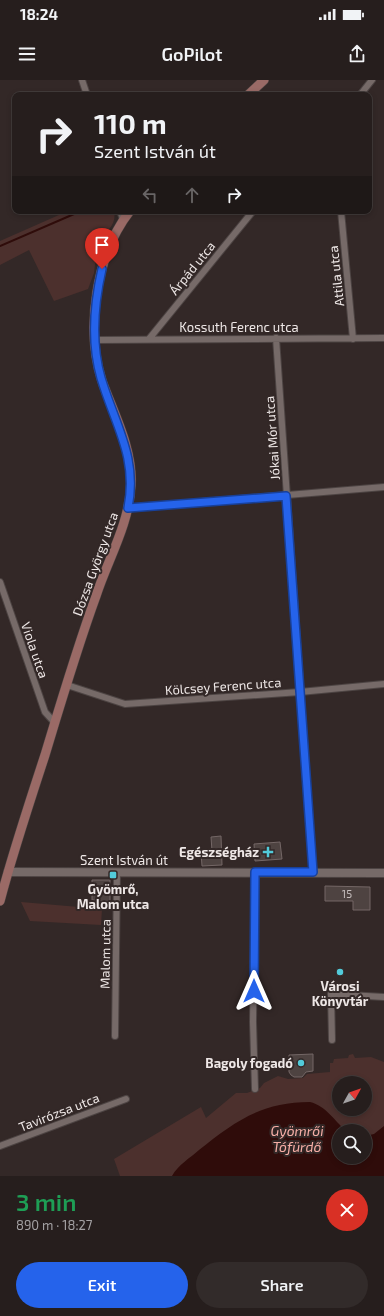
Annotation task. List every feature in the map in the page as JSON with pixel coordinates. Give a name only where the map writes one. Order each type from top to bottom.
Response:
[{"type":"main road","points":[[251,92],[264,80]]},
{"type":"main road","name":"Dózsa György utca","points":[[0,901],[2,890],[96,594],[122,531],[128,508],[131,484],[130,464],[125,444],[102,378],[95,340],[97,297],[103,263],[122,215]]},
{"type":"street","points":[[82,80],[86,92]]},
{"type":"street","points":[[362,92],[372,80]]},
{"type":"street","name":"Árpád utca","points":[[149,339],[250,214]]},
{"type":"street","name":"Attila utca","points":[[341,214],[353,338]]},
{"type":"street","name":"Jókai Mór utca","points":[[276,338],[313,872]]},
{"type":"street","name":"Kossuth Ferenc utca","points":[[95,340],[384,338]]},
{"type":"street","points":[[128,508],[384,487]]},
{"type":"street","name":"Viola utca","points":[[0,582],[45,712],[55,723]]},
{"type":"street","name":"Kölcsey Ferenc utca","points":[[67,685],[125,704],[300,692],[384,684]]},
{"type":"street","name":"Szent István út","points":[[8,872],[384,873]]},
{"type":"street","name":"Malom utca","points":[[115,1036],[117,872]]},
{"type":"street","points":[[255,872],[253,1022],[255,1089]]},
{"type":"street","points":[[332,1040],[331,994],[384,997]]},
{"type":"street","name":"Tavirózsa utca","points":[[0,1146],[126,1099]]},
{"type":"shaded area","points":[[61,214],[115,214],[113,224],[98,240],[94,273],[88,289],[54,301],[29,250],[0,265],[0,241]]},
{"type":"shaded area","points":[[21,902],[102,909],[101,925],[30,921]]},
{"type":"shaded area","points":[[353,1054],[355,1058],[371,1057],[384,1062],[384,1176],[120,1176],[114,1159],[201,1107],[206,1118],[236,1093],[247,1093],[260,1088],[264,1083],[278,1076],[288,1079],[303,1078],[307,1074],[330,1072],[330,1063],[333,1063],[334,1059],[348,1058],[349,1055]]},
{"type":"water","name":"Gyömrői Tófürdő","points":[[310,1102],[316,1104],[330,1114],[339,1124],[332,1124],[332,1164],[372,1164],[372,1134],[384,1126],[384,1176],[172,1176],[181,1165],[237,1122],[250,1115],[277,1105]]},
{"type":"building","points":[[221,836],[222,865],[202,866],[201,852],[212,851],[211,837]]},
{"type":"building","name":"Egészségház","points":[[280,842],[282,859],[255,861],[254,844]]},
{"type":"building","points":[[92,880],[110,880],[110,901],[92,900]]},
{"type":"building","points":[[325,886],[370,887],[370,910],[353,910],[353,901],[325,901]]},
{"type":"building","name":"Bagoly fogadó","points":[[313,1054],[313,1071],[306,1072],[302,1077],[294,1077],[291,1075],[289,1072],[289,1055]]},
{"type":"waterway","points":[[0,246],[74,214]]},
{"type":"place","name":"Egészségház","points":[[268,852]]},
{"type":"place","name":"Gyömrő, Malom utca","points":[[113,875]]},
{"type":"place","name":"Városi Könyvtár","points":[[340,972]]},
{"type":"place","name":"Bagoly fogadó","points":[[301,1063]]},
{"type":"route","points":[[102,269],[95,316],[97,359],[125,444],[130,464],[131,484],[128,508],[286,496],[313,872],[255,872],[254,991]]}]
